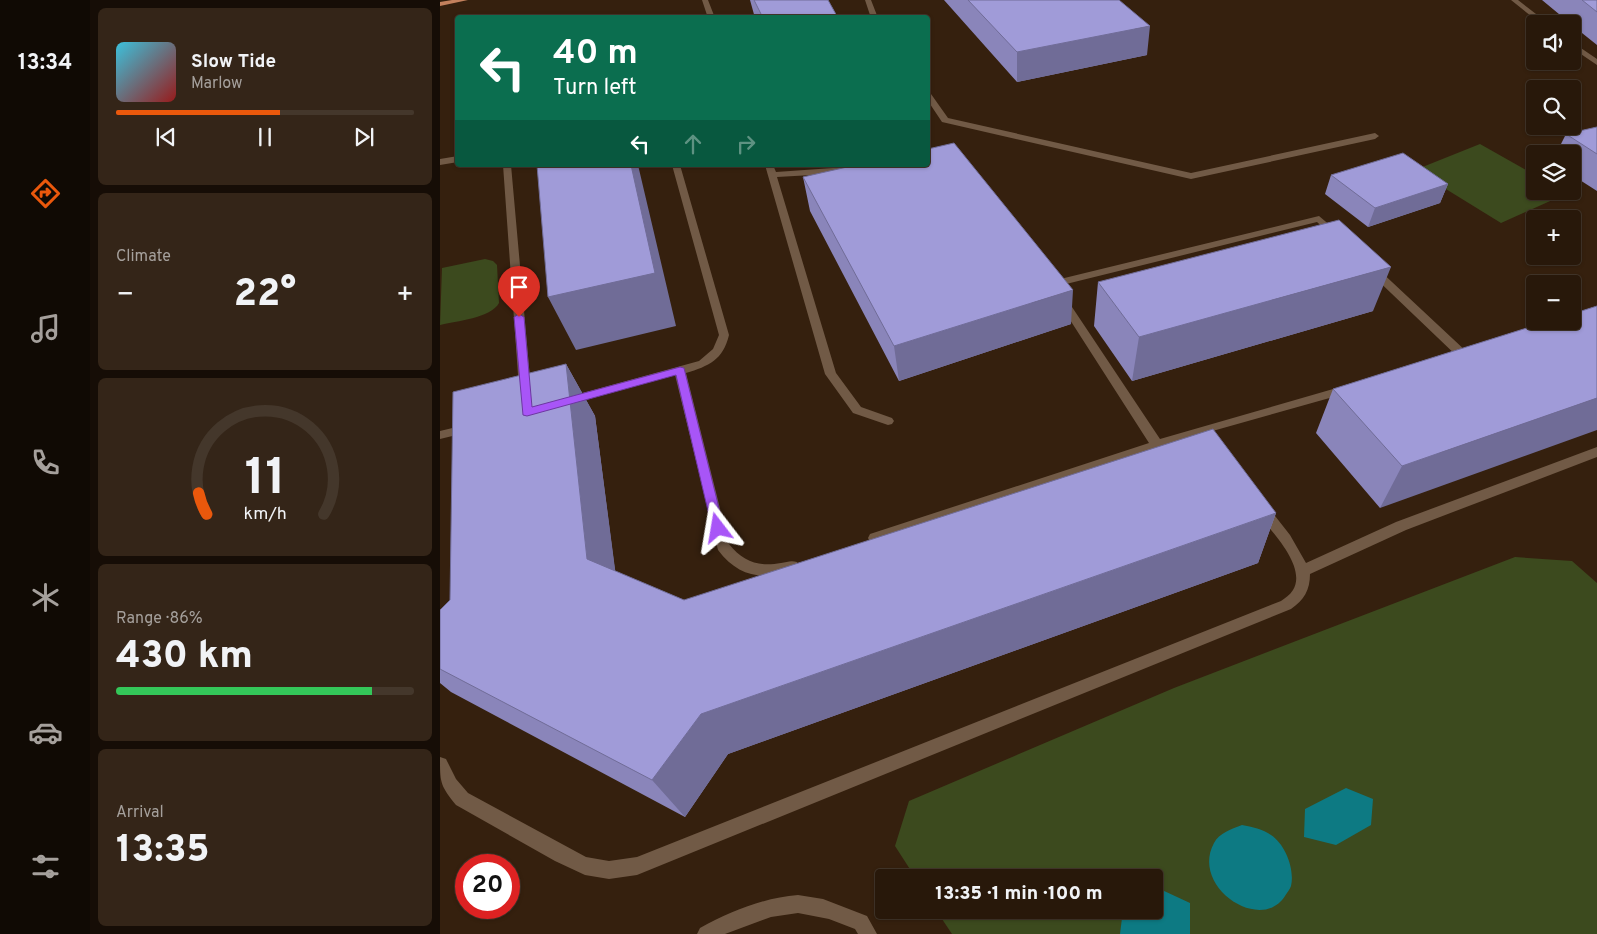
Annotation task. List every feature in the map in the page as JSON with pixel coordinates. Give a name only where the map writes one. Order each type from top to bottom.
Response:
[{"type":"main road","points":[[440,4],[465,0]]},
{"type":"street","points":[[705,0],[711,15]]},
{"type":"street","points":[[868,0],[874,15]]},
{"type":"street","points":[[1514,0],[1534,15]]},
{"type":"street","points":[[1581,51],[1597,63]]},
{"type":"street","points":[[930,99],[945,120],[1191,176],[1375,136]]},
{"type":"street","points":[[440,162],[455,160]]},
{"type":"street","points":[[507,167],[526,402]]},
{"type":"street","points":[[555,405],[703,364],[716,354],[722,346],[724,336],[677,167]]},
{"type":"street","points":[[854,169],[771,170],[831,374],[858,410],[888,422]]},
{"type":"street","points":[[1157,445],[1052,284],[1320,219],[1341,239]]},
{"type":"street","points":[[1363,260],[1464,356]]},
{"type":"street","points":[[680,370],[722,546],[730,558],[742,566],[756,570],[775,570],[804,562]]},
{"type":"street","points":[[860,543],[1201,430],[1360,385]]},
{"type":"street","points":[[440,435],[478,425]]},
{"type":"street","points":[[1201,430],[1224,460]]},
{"type":"street","points":[[1303,571],[1401,526],[1597,452]]},
{"type":"street","points":[[440,765],[450,785],[462,799],[561,855],[585,866],[609,870],[637,866],[1286,605],[1298,595],[1302,584],[1303,571],[1298,557],[1252,498]]},
{"type":"street","points":[[706,934],[748,914],[778,907],[808,904],[861,922],[868,934]]},
{"type":"green space","points":[[1480,144],[1526,170],[1526,200],[1552,200],[1526,210],[1526,212],[1501,223],[1415,170]]},
{"type":"green space","points":[[485,259],[493,261],[497,265],[499,303],[489,312],[481,315],[440,325],[442,268]]},
{"type":"green space","points":[[1515,557],[1572,561],[1597,583],[1597,934],[952,934],[942,919],[1163,919],[1163,869],[910,869],[895,846],[909,801],[1174,688]]},
{"type":"water","points":[[1346,788],[1373,799],[1371,825],[1336,845],[1304,837],[1305,809]]},
{"type":"water","points":[[1242,825],[1253,827],[1271,835],[1281,844],[1288,858],[1292,872],[1291,886],[1285,896],[1274,906],[1260,910],[1246,908],[1231,900],[1220,889],[1212,875],[1209,859],[1214,843],[1222,834]]},
{"type":"water","points":[[1163,890],[1190,903],[1190,934],[1120,934],[1122,919],[1163,919]]},
{"type":"building","points":[[754,0],[828,0],[836,15],[762,15]]},
{"type":"building","points":[[968,0],[1119,0],[1150,26],[1017,52]]},
{"type":"building","points":[[1582,0],[1597,0],[1597,12]]},
{"type":"building","points":[[1597,127],[1597,154],[1568,135],[1581,135],[1581,131]]},
{"type":"building","points":[[954,143],[1073,290],[894,346],[803,177],[847,167],[930,167],[930,149]]},
{"type":"building","points":[[1403,153],[1448,184],[1375,208],[1331,175]]},
{"type":"building","points":[[537,167],[631,167],[655,273],[548,297]]},
{"type":"building","points":[[1339,220],[1391,267],[1139,337],[1098,282]]},
{"type":"building","points":[[1597,306],[1597,398],[1402,466],[1333,389],[1526,328],[1526,330],[1581,330],[1581,311]]},
{"type":"building","points":[[566,364],[587,559],[684,600],[1213,429],[1276,513],[701,714],[652,780],[440,669],[440,610],[450,600],[453,392]]},
{"type":"route","points":[[519,317],[527,412],[680,370],[718,528]]}]
